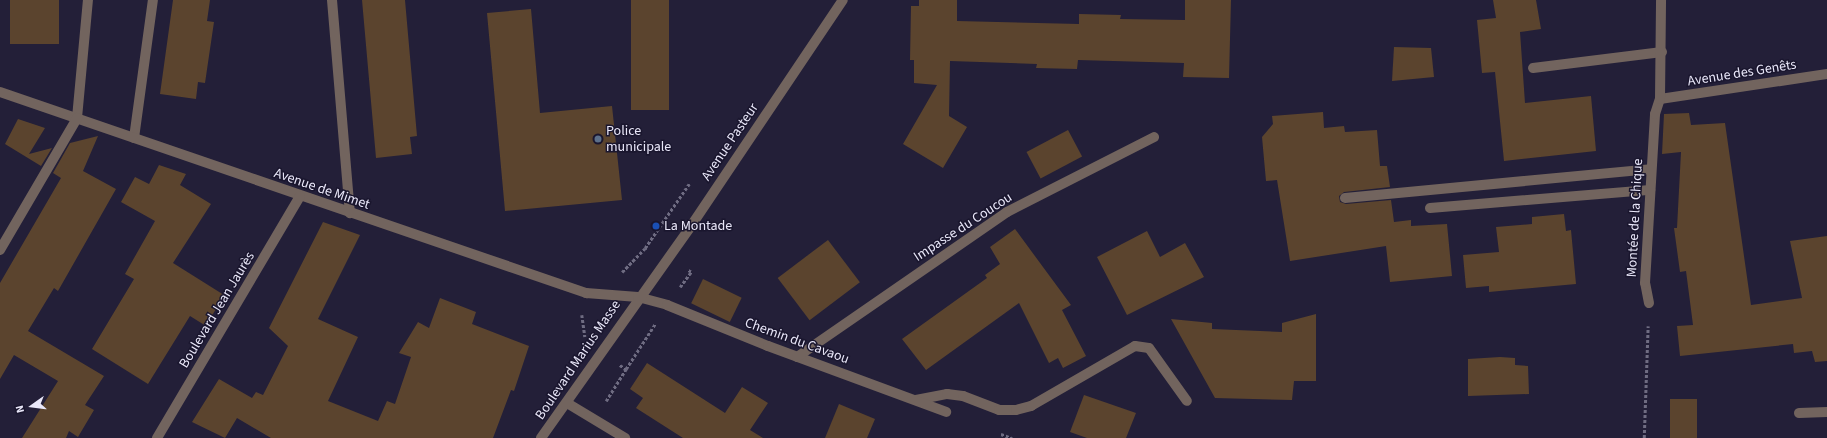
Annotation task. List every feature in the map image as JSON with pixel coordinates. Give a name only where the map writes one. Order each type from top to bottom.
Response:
[{"type":"street","points":[[0,250],[77,118],[88,0]]},
{"type":"street","points":[[134,138],[153,0]]},
{"type":"street","points":[[332,0],[350,213]]},
{"type":"street","name":"Avenue Pasteur","points":[[638,297],[690,226],[843,0]]},
{"type":"street","name":"Montée de la Chique","points":[[1649,303],[1645,284],[1654,114],[1660,99],[1662,52],[1661,0]]},
{"type":"street","points":[[1533,68],[1662,52]]},
{"type":"street","name":"Avenue des Genêts","points":[[1660,99],[1827,74]]},
{"type":"street","name":"Avenue de Mimet","points":[[0,92],[586,293],[638,297]]},
{"type":"street","name":"Impasse du Coucou","points":[[797,357],[1007,212],[1154,137]]},
{"type":"street","points":[[1345,198],[1652,169]]},
{"type":"street","points":[[1430,208],[1650,190]]},
{"type":"street","name":"Boulevard Jean Jaurès","points":[[157,438],[300,196]]},
{"type":"street","name":"Chemin du Cavaou","points":[[638,297],[667,305],[797,357],[946,412]]},
{"type":"street","name":"Boulevard Marius Masse","points":[[541,438],[638,297]]},
{"type":"street","points":[[916,400],[947,394],[963,396],[999,410],[1016,410],[1031,406],[1135,346],[1149,348],[1187,401]]},
{"type":"street","points":[[567,402],[625,438]]},
{"type":"street","points":[[1799,413],[1827,412]]},
{"type":"path","points":[[1644,438],[1649,303]]},
{"type":"path","points":[[594,419],[626,369]]},
{"type":"building","points":[[10,0],[59,0],[59,44],[10,44]]},
{"type":"building","points":[[173,0],[210,0],[207,21],[214,22],[205,83],[198,82],[196,99],[160,94]]},
{"type":"building","points":[[362,0],[405,0],[417,136],[410,137],[412,154],[376,158]]},
{"type":"building","points":[[631,0],[669,0],[669,110],[631,110]]},
{"type":"building","points":[[919,0],[957,0],[957,21],[1079,24],[1079,14],[1121,15],[1120,19],[1185,20],[1185,0],[1231,0],[1229,78],[1183,77],[1184,63],[1078,60],[1077,69],[1036,68],[1037,64],[950,61],[949,116],[967,127],[943,168],[903,144],[937,85],[914,83],[914,60],[910,60],[911,6],[919,6]]},
{"type":"building","points":[[1493,0],[1536,0],[1541,29],[1520,32],[1525,103],[1591,96],[1596,151],[1504,161],[1495,72],[1482,73],[1477,20],[1496,18]]},
{"type":"building","points":[[531,9],[540,113],[612,106],[622,200],[505,211],[487,13]]},
{"type":"building","points":[[1394,47],[1431,48],[1434,77],[1392,81]]},
{"type":"building","points":[[1323,112],[1324,128],[1344,126],[1345,132],[1377,130],[1380,166],[1387,166],[1390,187],[1344,192],[1339,196],[1340,202],[1346,204],[1391,200],[1394,222],[1411,220],[1411,226],[1447,224],[1452,276],[1390,282],[1386,246],[1290,261],[1277,180],[1266,181],[1262,137],[1273,124],[1272,116]]},
{"type":"building","points":[[1689,113],[1691,125],[1725,123],[1751,305],[1802,298],[1790,241],[1827,236],[1827,361],[1815,362],[1812,351],[1794,353],[1793,344],[1680,356],[1677,326],[1693,325],[1686,271],[1680,272],[1674,228],[1677,228],[1681,152],[1662,154],[1664,114]]},
{"type":"building","points":[[18,119],[45,128],[29,154],[52,148],[41,166],[5,144]]},
{"type":"building","points":[[1068,130],[1082,156],[1041,179],[1027,152]]},
{"type":"building","points":[[98,136],[83,171],[116,189],[58,291],[54,288],[28,331],[104,376],[85,405],[94,410],[78,437],[69,431],[66,438],[22,438],[58,381],[14,355],[0,379],[0,283],[61,178],[53,173],[70,143]]},
{"type":"building","points":[[159,165],[186,174],[180,185],[211,204],[173,263],[224,295],[206,326],[190,316],[148,384],[92,349],[134,279],[125,274],[155,221],[121,202],[135,177],[149,184]]},
{"type":"building","points":[[1564,214],[1566,231],[1571,230],[1576,284],[1489,292],[1489,286],[1466,288],[1463,255],[1499,252],[1496,227],[1532,224],[1532,217]]},
{"type":"building","points":[[323,222],[360,235],[318,319],[358,337],[328,401],[378,421],[387,401],[395,404],[411,357],[399,353],[418,322],[429,328],[440,298],[476,312],[472,324],[529,346],[514,391],[511,390],[493,438],[271,438],[237,418],[225,438],[192,422],[219,379],[252,398],[256,392],[263,395],[288,346],[269,328]]},
{"type":"building","points":[[1015,229],[1071,305],[1062,310],[1086,356],[1063,368],[1058,358],[1049,363],[1019,303],[926,370],[902,339],[987,278],[985,275],[1000,264],[990,247]]},
{"type":"building","points":[[1147,231],[1160,257],[1185,243],[1204,277],[1127,315],[1097,257]]},
{"type":"building","points":[[828,240],[860,282],[810,320],[778,278]]},
{"type":"building","points":[[703,279],[742,298],[730,322],[691,303]]},
{"type":"building","points":[[1316,314],[1316,381],[1294,381],[1292,400],[1215,398],[1171,319],[1212,323],[1212,329],[1282,332],[1282,323]]},
{"type":"building","points":[[1500,357],[1515,358],[1515,365],[1528,366],[1529,394],[1468,396],[1468,359]]},
{"type":"building","points":[[647,363],[725,413],[742,387],[768,403],[750,430],[763,438],[683,438],[636,408],[643,398],[630,389]]},
{"type":"building","points":[[1084,395],[1136,413],[1126,438],[1087,438],[1070,432]]},
{"type":"building","points":[[1670,399],[1697,399],[1697,438],[1670,438]]},
{"type":"building","points":[[839,404],[875,419],[867,438],[825,438]]},
{"type":"place","name":"Police municipale","points":[[598,139]]},
{"type":"place","name":"La Montade","points":[[656,226]]}]
